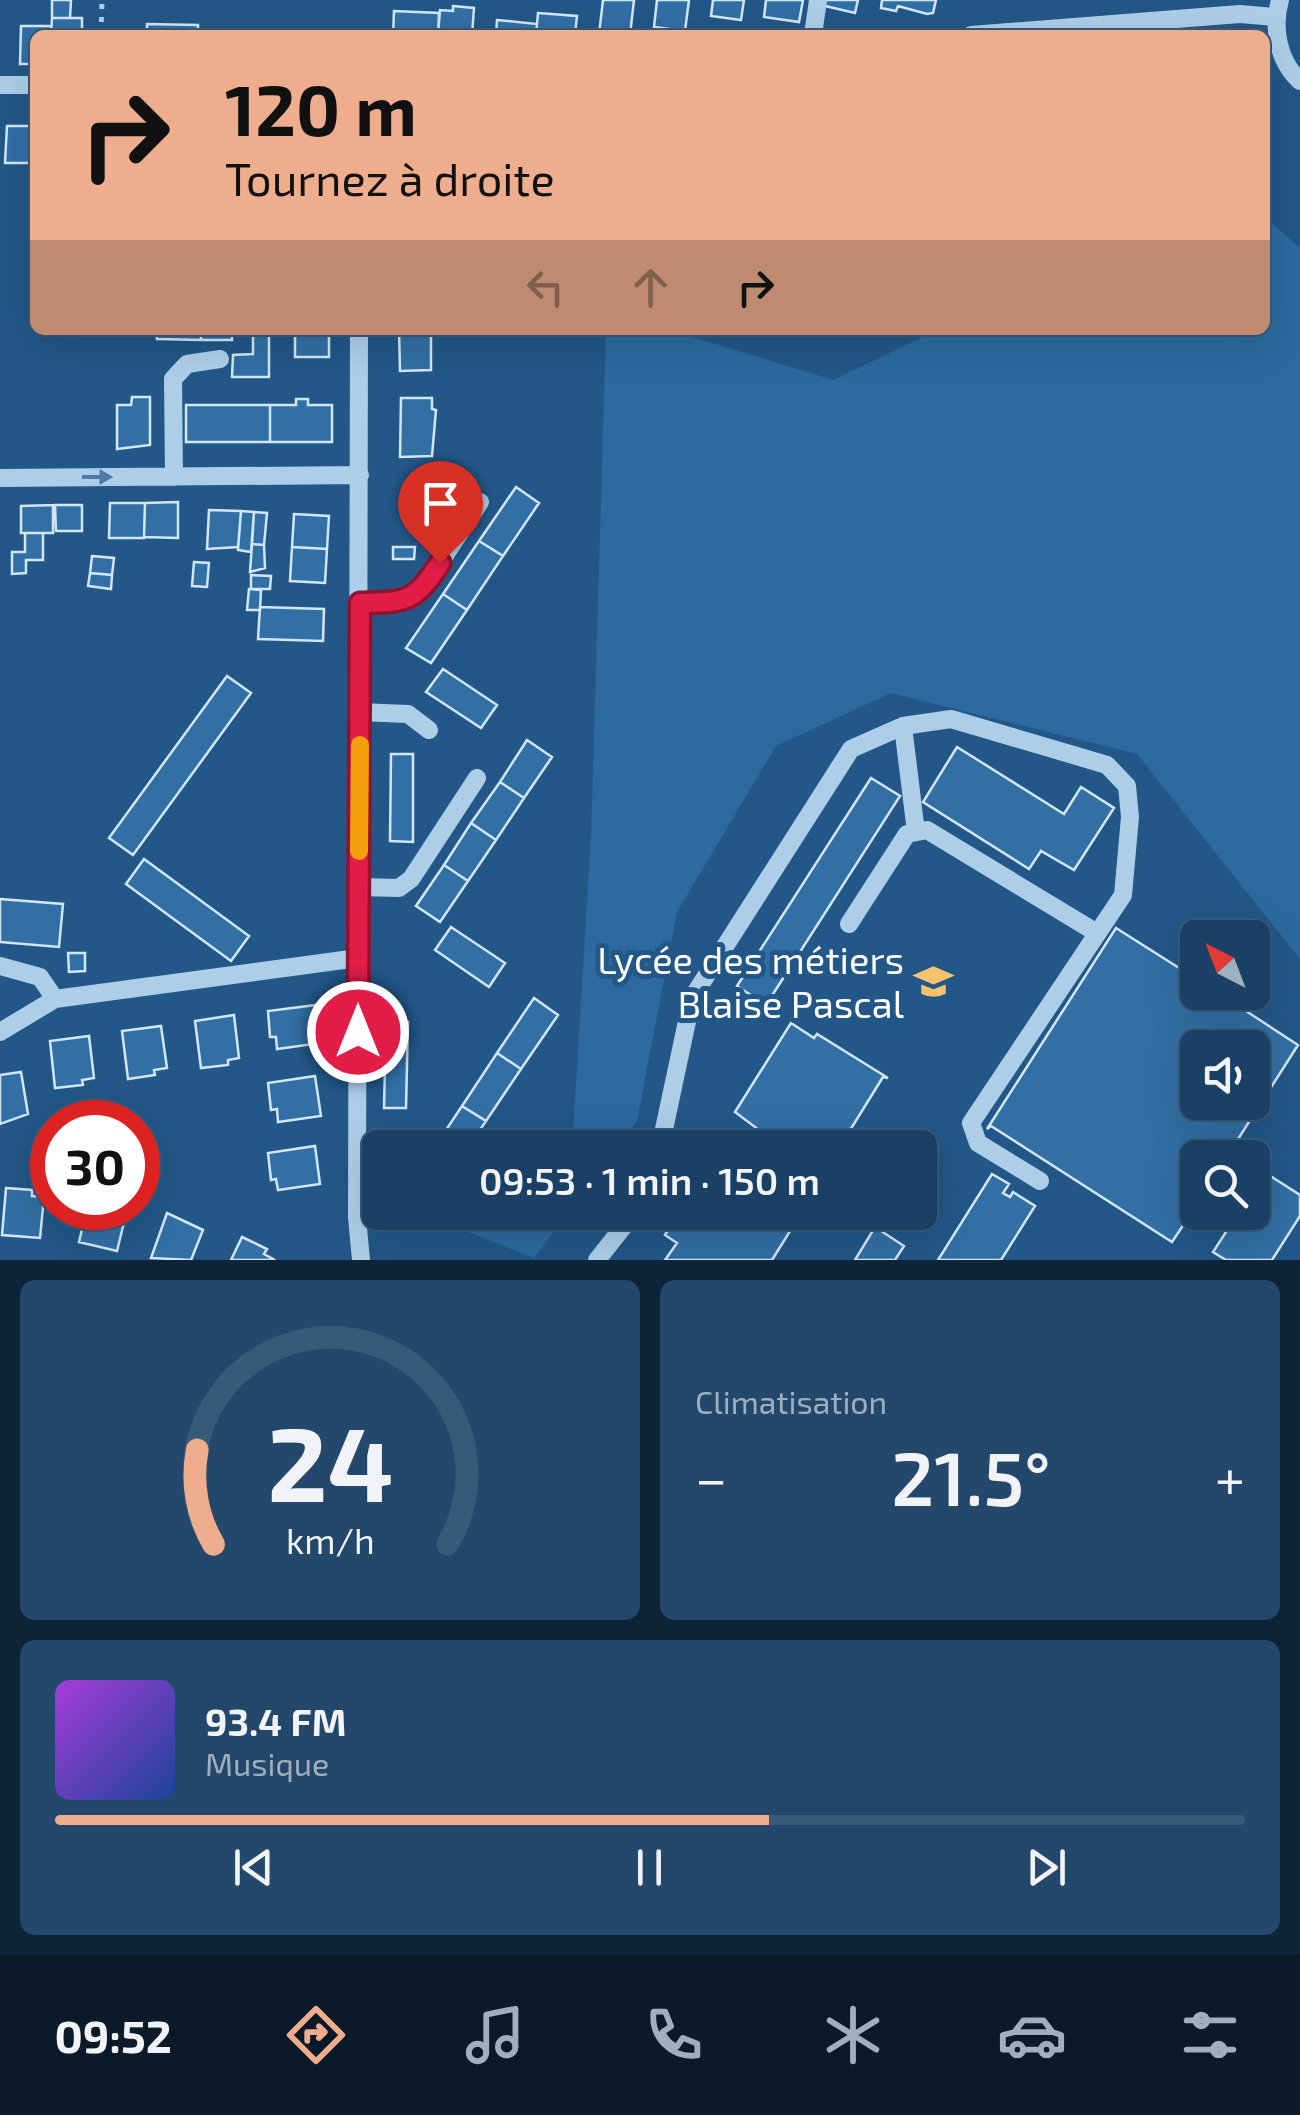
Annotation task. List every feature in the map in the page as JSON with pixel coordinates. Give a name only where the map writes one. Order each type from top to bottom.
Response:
[{"type":"street","points":[[814,30],[818,0]]},
{"type":"street","points":[[1035,30],[1278,8],[1279,47],[1300,81]]},
{"type":"street","points":[[0,84],[30,84]]},
{"type":"street","points":[[359,335],[357,1217],[361,1260]]},
{"type":"street","points":[[174,477],[173,379],[187,364],[220,359]]},
{"type":"street","points":[[0,478],[360,475]]},
{"type":"street","points":[[360,603],[402,602],[420,593],[480,502]]},
{"type":"street","points":[[360,712],[408,714],[429,730]]},
{"type":"street","points":[[664,1130],[692,998],[851,749],[903,726],[951,719],[1107,764],[1126,786],[1130,817],[1123,895],[970,1123],[978,1143],[1040,1181]]},
{"type":"street","points":[[903,726],[916,832]]},
{"type":"street","points":[[359,887],[399,888],[411,878],[477,778]]},
{"type":"street","points":[[850,924],[906,834],[927,830],[1097,933]]},
{"type":"street","points":[[0,1032],[55,999],[358,958]]},
{"type":"street","points":[[0,966],[40,976],[55,999]]},
{"type":"street","points":[[597,1260],[621,1230]]},
{"type":"path","points":[[101,30],[102,0]]},
{"type":"shaded area","points":[[1270,221],[1300,248],[1300,959],[1137,754],[891,693],[776,746],[677,912],[637,1121],[630,1130],[573,1130],[591,835],[606,335],[686,335],[834,380],[927,335],[1270,335]]},
{"type":"shaded area","points":[[464,1230],[555,1230],[534,1258]]},
{"type":"building","points":[[52,0],[71,0],[70,18],[52,18]]},
{"type":"building","points":[[603,0],[634,0],[631,30],[599,30]]},
{"type":"building","points":[[657,0],[689,0],[685,30],[654,27]]},
{"type":"building","points":[[713,0],[744,0],[741,20],[711,16]]},
{"type":"building","points":[[766,0],[803,0],[799,22],[764,17]]},
{"type":"building","points":[[822,0],[858,0],[855,13],[821,5]]},
{"type":"building","points":[[882,0],[936,0],[933,13],[927,14],[898,6],[896,11],[881,8]]},
{"type":"building","points":[[453,6],[474,8],[472,30],[438,30],[440,10],[453,11]]},
{"type":"building","points":[[394,11],[439,13],[438,30],[393,30]]},
{"type":"building","points":[[538,13],[577,16],[576,30],[536,30]]},
{"type":"building","points":[[52,18],[82,18],[82,30],[51,30]]},
{"type":"building","points":[[497,20],[537,24],[536,30],[496,30]]},
{"type":"building","points":[[147,24],[198,25],[198,30],[147,30]]},
{"type":"building","points":[[21,26],[51,26],[51,30],[30,30],[30,64],[20,64]]},
{"type":"building","points":[[7,126],[30,126],[30,163],[5,163]]},
{"type":"building","points":[[157,335],[201,335],[201,340],[157,339]]},
{"type":"building","points":[[201,335],[232,335],[232,340],[201,340]]},
{"type":"building","points":[[253,335],[269,335],[269,377],[232,377],[233,355],[253,354]]},
{"type":"building","points":[[295,335],[329,335],[329,357],[295,357]]},
{"type":"building","points":[[399,335],[431,335],[431,370],[400,371]]},
{"type":"building","points":[[132,397],[150,397],[150,445],[117,449],[117,405],[131,405]]},
{"type":"building","points":[[401,398],[432,398],[432,409],[436,410],[432,456],[400,457]]},
{"type":"building","points":[[296,399],[308,399],[308,405],[332,405],[332,442],[270,442],[270,405],[296,405]]},
{"type":"building","points":[[186,405],[270,405],[270,442],[186,442]]},
{"type":"building","points":[[516,487],[539,503],[503,556],[479,541]]},
{"type":"building","points":[[178,502],[178,538],[144,537],[145,503]]},
{"type":"building","points":[[110,503],[145,503],[144,538],[109,538]]},
{"type":"building","points":[[53,505],[53,533],[21,533],[21,506]]},
{"type":"building","points":[[55,505],[82,505],[82,531],[56,531]]},
{"type":"building","points":[[209,510],[241,511],[238,547],[207,549]]},
{"type":"building","points":[[241,511],[254,512],[251,552],[238,550]]},
{"type":"building","points":[[254,512],[267,513],[264,545],[252,544]]},
{"type":"building","points":[[294,514],[329,516],[327,549],[292,547]]},
{"type":"building","points":[[25,533],[43,533],[43,560],[26,560],[26,573],[12,574],[12,552],[25,552]]},
{"type":"building","points":[[479,541],[503,556],[467,610],[443,594]]},
{"type":"building","points":[[252,544],[264,545],[265,568],[250,572]]},
{"type":"building","points":[[292,547],[327,549],[325,583],[290,581]]},
{"type":"building","points":[[393,547],[415,547],[414,559],[393,559]]},
{"type":"building","points":[[92,556],[114,558],[112,575],[90,573]]},
{"type":"building","points":[[194,562],[209,563],[207,587],[192,586]]},
{"type":"building","points":[[90,573],[112,575],[111,589],[88,586]]},
{"type":"building","points":[[251,575],[271,576],[270,589],[251,589]]},
{"type":"building","points":[[249,589],[261,590],[260,610],[247,610]]},
{"type":"building","points":[[443,594],[467,610],[431,663],[406,648]]},
{"type":"building","points":[[260,607],[324,609],[323,641],[258,639]]},
{"type":"building","points":[[443,669],[497,705],[481,728],[426,692]]},
{"type":"building","points":[[227,676],[251,693],[133,855],[109,838]]},
{"type":"building","points":[[527,740],[552,757],[524,798],[500,782]]},
{"type":"building","points":[[957,747],[1064,814],[1081,787],[1114,808],[1074,870],[1041,851],[1029,869],[923,802]]},
{"type":"building","points":[[391,754],[413,754],[413,842],[390,841]]},
{"type":"building","points":[[871,778],[900,796],[766,1005],[737,986]]},
{"type":"building","points":[[500,782],[524,798],[496,840],[471,823]]},
{"type":"building","points":[[471,823],[496,840],[468,881],[444,865]]},
{"type":"building","points":[[144,859],[249,936],[231,961],[126,884]]},
{"type":"building","points":[[444,865],[468,881],[440,922],[416,906]]},
{"type":"building","points":[[0,899],[63,904],[59,947],[0,942]]},
{"type":"building","points":[[451,927],[505,963],[489,987],[435,950]]},
{"type":"building","points":[[1116,928],[1180,969],[1180,1010],[1245,1010],[1298,1045],[1270,1089],[1270,1030],[1180,1030],[1180,1120],[1250,1120],[1237,1140],[1180,1140],[1180,1230],[1172,1242],[991,1126],[987,1129]]},
{"type":"building","points":[[68,953],[85,953],[85,971],[69,972]]},
{"type":"building","points":[[534,998],[558,1015],[521,1069],[497,1053]]},
{"type":"building","points":[[316,1005],[321,1043],[277,1049],[276,1037],[270,1037],[268,1011]]},
{"type":"building","points":[[234,1015],[239,1058],[228,1060],[228,1065],[201,1068],[195,1021]]},
{"type":"building","points":[[386,1021],[408,1022],[406,1108],[384,1108]]},
{"type":"building","points":[[791,1023],[814,1038],[817,1034],[888,1078],[883,1077],[850,1130],[759,1130],[735,1112]]},
{"type":"building","points":[[161,1026],[167,1068],[154,1070],[155,1075],[128,1079],[122,1031]]},
{"type":"building","points":[[89,1036],[94,1078],[82,1080],[83,1085],[55,1088],[50,1041]]},
{"type":"building","points":[[497,1053],[521,1069],[486,1121],[462,1106]]},
{"type":"building","points":[[21,1072],[28,1114],[0,1124],[0,1075]]},
{"type":"building","points":[[315,1076],[321,1116],[278,1122],[277,1109],[271,1110],[268,1083]]},
{"type":"building","points":[[462,1106],[486,1121],[480,1130],[446,1130]]},
{"type":"building","points":[[315,1146],[320,1184],[278,1190],[276,1179],[271,1180],[268,1153]]},
{"type":"building","points":[[992,1174],[1009,1184],[1003,1193],[1010,1197],[1013,1192],[1035,1206],[1001,1260],[938,1260]]},
{"type":"building","points":[[1270,1176],[1300,1195],[1300,1216],[1272,1260],[1226,1260],[1213,1252],[1227,1230],[1270,1230]]},
{"type":"building","points":[[6,1188],[30,1190],[30,1230],[41,1230],[40,1238],[2,1235]]},
{"type":"building","points":[[167,1213],[203,1230],[191,1260],[151,1258]]},
{"type":"building","points":[[82,1230],[122,1230],[117,1251],[79,1242]]},
{"type":"building","points":[[668,1230],[791,1230],[772,1260],[665,1260],[677,1243],[665,1235]]},
{"type":"building","points":[[873,1230],[904,1246],[895,1260],[855,1260]]},
{"type":"building","points":[[242,1237],[267,1249],[264,1254],[275,1260],[231,1260]]},
{"type":"slow traffic","points":[[359,851],[360,745]]},
{"type":"place","name":"Lycée des métiers Blaise Pascal","points":[[934,981]]},
{"type":"route","points":[[358,1032],[360,603],[402,602],[420,593],[440,563]]}]
